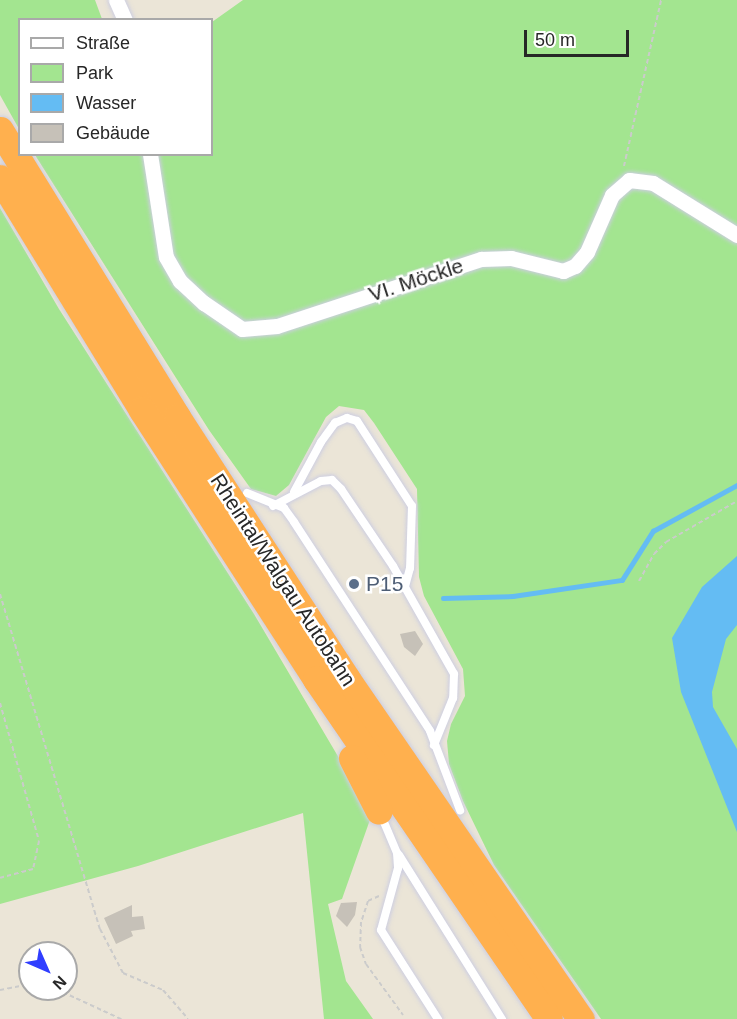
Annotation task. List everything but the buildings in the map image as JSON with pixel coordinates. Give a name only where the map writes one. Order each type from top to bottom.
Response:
[{"type":"highway","name":"Rheintal/Walgau Autobahn","points":[[0,130],[177,417],[347,679],[581,1019]]},
{"type":"highway","name":"Rheintal/Walgau Autobahn","points":[[0,178],[142,410],[316,679],[549,1019]]},
{"type":"highway","points":[[177,417],[205,440],[247,493]]},
{"type":"highway","points":[[316,679],[317,700],[379,811]]},
{"type":"highway","points":[[460,810],[518,928]]},
{"type":"street","points":[[117,0],[124,18]]},
{"type":"street","name":"VI. Möckle","points":[[150,156],[166,257],[180,281],[232,325],[254,330],[481,259],[512,258],[563,271],[575,266],[587,252],[612,195],[629,180]]},
{"type":"street","points":[[629,180],[653,183],[737,235]]},
{"type":"lane","points":[[294,492],[321,442],[335,423],[347,418],[357,421],[412,506],[410,568],[405,587]]},
{"type":"lane","points":[[273,506],[294,492],[332,480],[405,587],[456,685],[434,745]]},
{"type":"lane","points":[[247,493],[273,506],[284,508],[294,522],[409,697],[434,745],[460,810]]},
{"type":"lane","points":[[379,811],[397,853],[502,1019]]},
{"type":"lane","points":[[397,853],[396,881],[381,930],[438,1019]]},
{"type":"path","points":[[629,180],[622,162],[661,0]]},
{"type":"path","points":[[639,581],[654,554],[666,542],[737,501]]},
{"type":"path","points":[[0,594],[100,929],[123,973],[163,990],[188,1019]]},
{"type":"path","points":[[0,703],[39,841],[33,869],[0,878]]},
{"type":"path","points":[[390,897],[383,894],[368,901],[358,932],[366,964],[403,1015]]},
{"type":"path","points":[[0,990],[18,986]]},
{"type":"path","points":[[78,999],[122,1019]]},
{"type":"green space","points":[[0,0],[95,0],[102,18],[18,18],[18,127],[0,95]]},
{"type":"green space","points":[[243,0],[737,0],[737,1019],[601,1019],[494,865],[463,801],[449,764],[447,741],[451,724],[465,696],[463,669],[424,596],[419,577],[417,489],[374,423],[364,410],[339,406],[326,417],[289,485],[276,496],[251,489],[209,430],[36,156],[213,156],[213,21]]},
{"type":"green space","points":[[0,208],[59,309],[254,614],[372,814],[342,899],[328,904],[346,981],[373,1019],[324,1019],[303,813],[138,866],[0,904]]},
{"type":"water","points":[[737,556],[737,625],[726,639],[712,692],[713,707],[737,749],[737,832],[681,692],[672,638],[702,587]]},
{"type":"waterway","points":[[443,598],[513,596],[622,580],[653,531],[737,485]]},
{"type":"place","name":"P15","points":[[354,584]]}]
